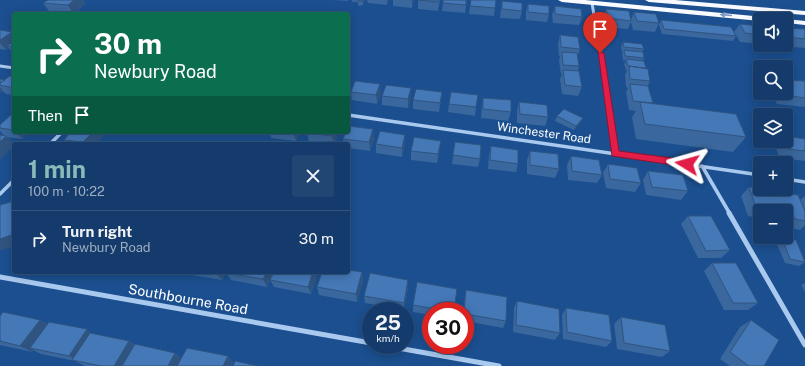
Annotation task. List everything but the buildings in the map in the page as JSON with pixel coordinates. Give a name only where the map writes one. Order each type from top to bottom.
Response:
[{"type":"highway","points":[[562,0],[753,18]]},
{"type":"highway","points":[[649,0],[805,13]]},
{"type":"highway","points":[[793,22],[805,23]]},
{"type":"street","points":[[592,3],[616,153]]},
{"type":"street","points":[[0,66],[12,68]]},
{"type":"street","name":"Winchester Road","points":[[350,115],[753,174]]},
{"type":"street","points":[[52,142],[60,134]]},
{"type":"street","points":[[702,166],[805,345]]},
{"type":"street","points":[[793,180],[805,182]]},
{"type":"street","points":[[0,194],[12,182]]},
{"type":"street","name":"Southbourne Road","points":[[0,278],[362,341]]},
{"type":"street","points":[[414,351],[499,366]]},
{"type":"route","points":[[600,53],[616,153],[687,164]]}]
